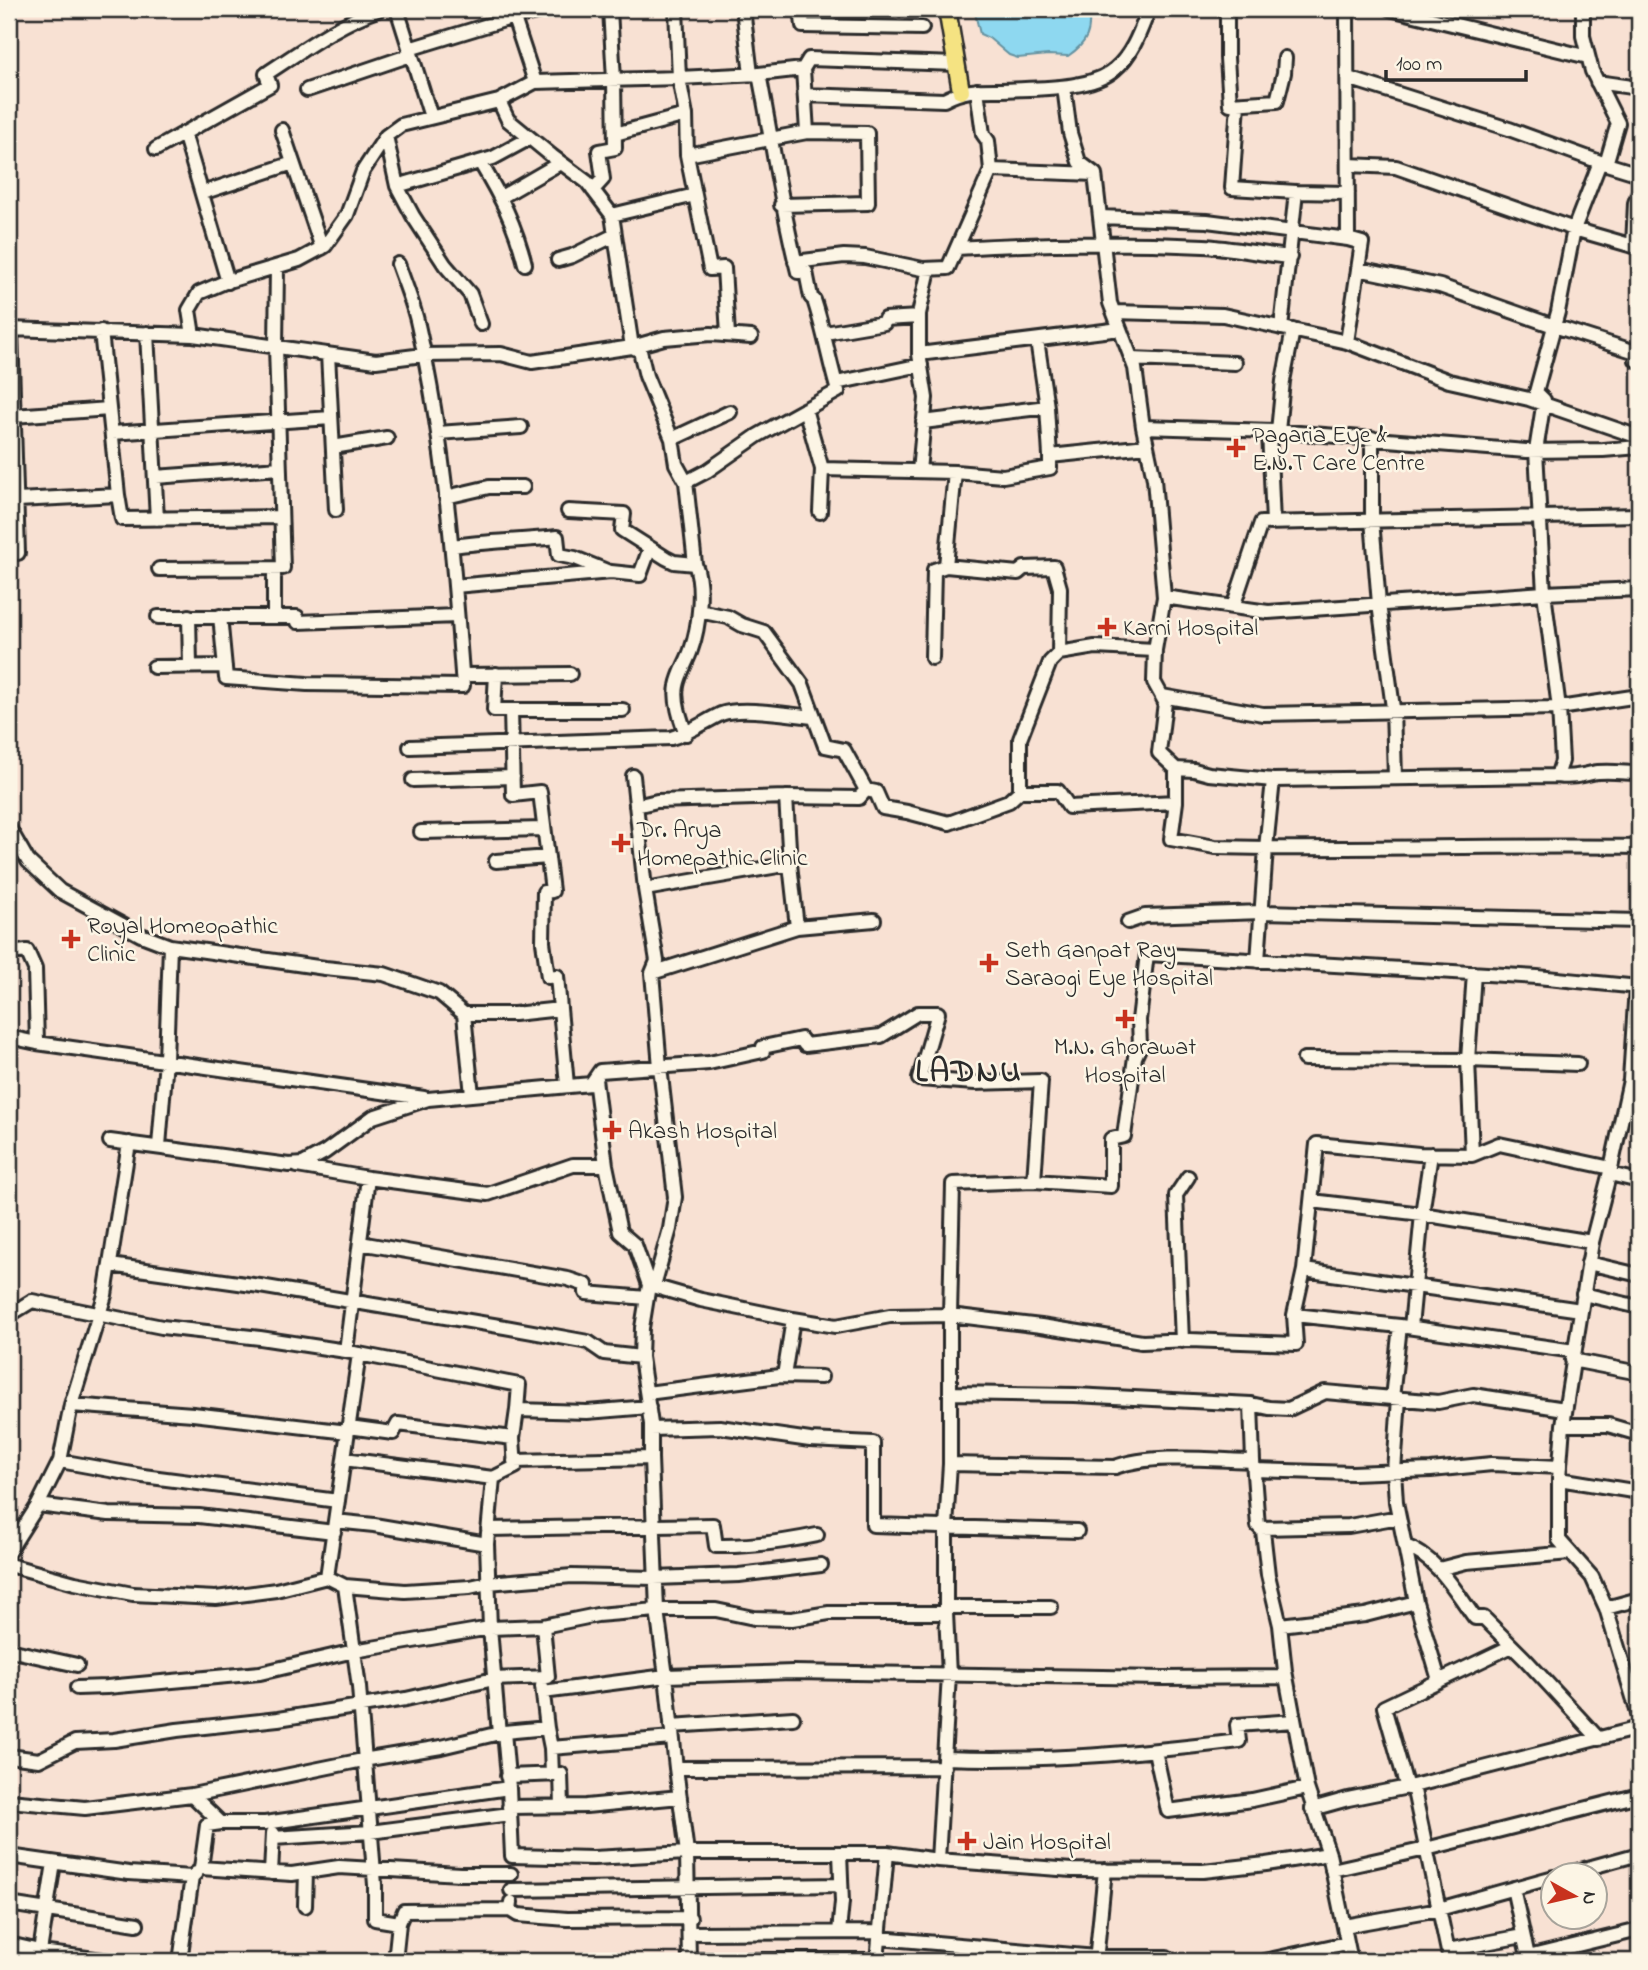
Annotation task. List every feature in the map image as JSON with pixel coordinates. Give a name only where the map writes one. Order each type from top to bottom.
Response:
[{"type":"main road","points":[[947,9],[957,64],[969,91]]},
{"type":"street","points":[[156,149],[270,85],[265,74],[307,47],[356,17],[380,9]]},
{"type":"street","points":[[397,9],[431,117]]},
{"type":"street","points":[[307,90],[512,13],[550,9]]},
{"type":"street","points":[[593,190],[603,179],[599,150],[615,148],[610,9]]},
{"type":"street","points":[[676,9],[679,78],[686,115],[687,155],[710,269],[724,268],[728,335]]},
{"type":"street","points":[[686,482],[708,471],[757,436],[838,391],[826,348],[825,333],[811,297],[806,272],[798,272],[795,261],[743,9]]},
{"type":"street","points":[[801,9],[803,26],[922,28]]},
{"type":"street","points":[[1140,9],[1143,24]]},
{"type":"street","points":[[805,94],[944,100],[969,91],[1064,87],[1102,78],[1116,69],[1136,42],[1149,9]]},
{"type":"street","points":[[1227,9],[1230,104],[1277,101],[1285,58]]},
{"type":"street","points":[[1347,9],[1348,239]]},
{"type":"street","points":[[1390,9],[1588,57]]},
{"type":"street","points":[[1557,776],[1562,761],[1559,708],[1544,593],[1536,451],[1544,400],[1536,392],[1554,326],[1574,229],[1618,123],[1591,71],[1583,36],[1583,9]]},
{"type":"street","points":[[512,13],[535,82]]},
{"type":"street","points":[[807,132],[803,69],[809,59],[957,64]]},
{"type":"street","points":[[193,335],[189,310],[199,293],[299,260],[325,246],[347,215],[363,171],[386,136],[401,125],[499,101],[535,82],[679,78],[803,69]]},
{"type":"street","points":[[1348,78],[1639,174]]},
{"type":"street","points":[[1597,82],[1639,88]]},
{"type":"street","points":[[1064,87],[1070,133],[1079,162],[1095,174],[1110,303],[1135,368],[1154,479],[1164,597],[1155,650],[1154,681],[1165,702],[1159,753],[1176,769],[1273,780],[1566,777],[1585,776],[1593,772],[1639,773]]},
{"type":"street","points":[[795,261],[844,256],[865,257],[929,269],[948,268],[992,170],[988,141],[983,134],[969,91]]},
{"type":"street","points":[[499,101],[508,120],[587,182],[612,215],[632,347]]},
{"type":"street","points":[[1238,104],[1232,188],[1348,193]]},
{"type":"street","points":[[615,134],[686,115]]},
{"type":"street","points":[[282,130],[322,248]]},
{"type":"street","points":[[687,155],[807,132],[867,134],[868,203],[782,205]]},
{"type":"street","points":[[184,133],[228,282]]},
{"type":"street","points":[[386,136],[397,186],[444,265],[470,294],[481,324]]},
{"type":"street","points":[[397,186],[493,158],[530,138]]},
{"type":"street","points":[[480,162],[501,197],[519,237],[525,264]]},
{"type":"street","points":[[202,194],[293,163]]},
{"type":"street","points":[[501,197],[560,163]]},
{"type":"street","points":[[1348,165],[1396,167],[1574,229],[1633,246],[1635,203],[1639,192]]},
{"type":"street","points":[[992,170],[1095,174]]},
{"type":"street","points":[[1273,523],[1273,431],[1283,381],[1291,232],[1296,192]]},
{"type":"street","points":[[612,215],[695,195]]},
{"type":"street","points":[[1100,217],[1208,222],[1362,243],[1347,342]]},
{"type":"street","points":[[558,260],[615,235]]},
{"type":"street","points":[[957,248],[1036,243],[1103,243],[1207,247],[1290,257]]},
{"type":"street","points":[[220,616],[226,678],[307,684],[463,687],[453,546],[438,433],[418,323],[398,264]]},
{"type":"street","points":[[159,569],[283,568],[276,346],[277,267]]},
{"type":"street","points":[[919,471],[926,398],[920,360],[919,317],[929,269]]},
{"type":"street","points":[[1358,269],[1440,286],[1639,353],[1636,360],[1639,361]]},
{"type":"street","points":[[1114,312],[1223,315],[1347,342],[1449,381],[1543,403],[1639,438]]},
{"type":"street","points":[[825,333],[884,323],[885,319],[919,317]]},
{"type":"street","points":[[18,553],[10,329],[193,335],[376,361],[424,355],[501,354],[532,362],[632,347],[664,338],[711,334],[751,337]]},
{"type":"street","points":[[836,383],[920,360],[1121,329]]},
{"type":"street","points":[[101,331],[122,519],[281,517]]},
{"type":"street","points":[[147,333],[157,519]]},
{"type":"street","points":[[822,469],[955,471],[1003,476],[1050,468],[1047,407],[1037,340]]},
{"type":"street","points":[[632,347],[639,351],[671,439],[676,464],[686,482],[698,573],[699,611],[692,648],[677,687],[679,712],[686,734]]},
{"type":"street","points":[[328,354],[336,509]]},
{"type":"street","points":[[1132,359],[1235,363]]},
{"type":"street","points":[[923,422],[1047,407]]},
{"type":"street","points":[[13,416],[109,409]]},
{"type":"street","points":[[805,410],[822,469],[820,512]]},
{"type":"street","points":[[671,439],[730,412]]},
{"type":"street","points":[[112,433],[331,418]]},
{"type":"street","points":[[438,433],[521,427]]},
{"type":"street","points":[[1143,427],[1273,431],[1536,451],[1639,447]]},
{"type":"street","points":[[333,447],[387,438]]},
{"type":"street","points":[[1372,438],[1372,520],[1379,604],[1393,711],[1395,778]]},
{"type":"street","points":[[1049,456],[1147,446]]},
{"type":"street","points":[[155,477],[279,468]]},
{"type":"street","points":[[946,566],[955,471]]},
{"type":"street","points":[[446,497],[489,487],[523,487]]},
{"type":"street","points":[[14,497],[118,495]]},
{"type":"street","points":[[568,510],[624,514],[622,530],[674,562],[695,564]]},
{"type":"street","points":[[1233,607],[1261,523],[1639,515]]},
{"type":"street","points":[[453,546],[484,541],[557,537],[559,555],[575,558],[611,572]]},
{"type":"street","points":[[455,586],[611,572],[640,575],[650,548]]},
{"type":"street","points":[[932,658],[934,570],[946,566],[1018,573],[1024,568],[1054,567],[1060,588],[1059,653]]},
{"type":"street","points":[[274,569],[274,615]]},
{"type":"street","points":[[1164,597],[1268,612],[1639,589]]},
{"type":"street","points":[[699,611],[727,617],[764,632],[802,684],[825,746],[844,750],[866,790],[876,792],[883,808],[907,811],[949,823],[1009,801],[1020,791],[1058,791],[1069,807],[1176,802]]},
{"type":"street","points":[[158,617],[274,615],[297,617],[298,622],[457,616]]},
{"type":"street","points":[[189,616],[190,666]]},
{"type":"street","points":[[1020,791],[1020,739],[1050,662],[1059,653],[1095,647],[1155,650]]},
{"type":"street","points":[[154,667],[225,666]]},
{"type":"street","points":[[462,674],[570,674]]},
{"type":"street","points":[[496,674],[494,710],[623,710]]},
{"type":"street","points":[[1161,696],[1263,714],[1559,708],[1639,696]]},
{"type":"street","points":[[511,710],[513,795],[540,792],[552,891],[544,892],[543,942],[548,977],[557,976],[567,1085]]},
{"type":"street","points":[[410,747],[671,738],[686,734],[723,713],[740,710],[814,717]]},
{"type":"street","points":[[1176,769],[1176,802],[1171,839],[1215,847],[1639,847]]},
{"type":"street","points":[[633,776],[645,889],[657,961],[652,973],[675,1197],[670,1229],[655,1282],[650,1290],[642,1328],[641,1357],[651,1430],[654,1578],[687,1853],[690,1961],[877,1961],[887,1853]]},
{"type":"street","points":[[413,780],[513,777]]},
{"type":"street","points":[[1258,961],[1273,780]]},
{"type":"street","points":[[636,806],[657,801],[859,798],[866,790]]},
{"type":"street","points":[[786,797],[797,927]]},
{"type":"street","points":[[9,828],[28,861],[60,891],[141,935],[170,946],[384,974],[439,993],[464,1014],[513,1014],[560,1009]]},
{"type":"street","points":[[421,832],[544,829]]},
{"type":"street","points":[[496,862],[548,857]]},
{"type":"street","points":[[645,889],[790,864]]},
{"type":"street","points":[[1128,922],[1145,916],[1262,912],[1639,921]]},
{"type":"street","points":[[652,973],[797,927],[874,920]]},
{"type":"street","points":[[159,1146],[166,1060],[170,946]]},
{"type":"street","points":[[9,953],[27,951],[35,970],[37,1043]]},
{"type":"street","points":[[939,1860],[949,1675],[946,1527],[950,1464],[953,1184],[1034,1181],[1111,1186],[1111,1139],[1124,1136],[1135,1057],[1140,1046],[1139,1020],[1147,954],[1537,977],[1637,987],[1634,1081],[1592,1242],[1565,1409],[1559,1473],[1559,1540],[1592,1577],[1606,1608],[1636,1695],[1639,1717]]},
{"type":"street","points":[[1472,1155],[1468,1060],[1474,973]]},
{"type":"street","points":[[289,1165],[303,1164],[314,1158],[346,1139],[373,1117],[428,1099],[591,1084],[600,1071],[709,1063],[801,1039],[805,1045],[881,1035],[918,1013],[937,1013],[919,1079],[975,1083],[1041,1081],[1034,1181]]},
{"type":"street","points":[[464,1014],[472,1095]]},
{"type":"street","points":[[9,1037],[428,1099]]},
{"type":"street","points":[[1304,1059],[1578,1064]]},
{"type":"street","points":[[595,1079],[606,1165],[620,1232],[635,1245],[650,1290]]},
{"type":"street","points":[[110,1141],[488,1194],[573,1166],[606,1165]]},
{"type":"street","points":[[9,1551],[38,1505],[60,1461],[71,1405],[105,1295],[129,1143]]},
{"type":"street","points":[[360,1243],[568,1279],[586,1285],[586,1293],[650,1290],[836,1326],[890,1316],[950,1315],[1142,1342],[1182,1340],[1296,1344],[1294,1315],[1304,1270],[1317,1144],[1472,1155],[1499,1144],[1610,1171],[1639,1181]]},
{"type":"street","points":[[1431,1154],[1415,1285],[1395,1398],[1394,1471],[1399,1517],[1416,1602],[1439,1680]]},
{"type":"street","points":[[1182,1340],[1175,1195],[1188,1177]]},
{"type":"street","points":[[346,1351],[368,1178]]},
{"type":"street","points":[[1312,1201],[1422,1214],[1592,1242]]},
{"type":"street","points":[[1588,1263],[1639,1275]]},
{"type":"street","points":[[110,1265],[352,1301],[588,1342],[604,1353],[641,1357]]},
{"type":"street","points":[[1304,1270],[1581,1310]]},
{"type":"street","points":[[1583,1294],[1639,1307]]},
{"type":"street","points":[[9,1315],[32,1301],[162,1327],[346,1351],[519,1385],[513,1438],[515,1467],[493,1478],[344,1459]]},
{"type":"street","points":[[1294,1315],[1406,1327],[1573,1356],[1639,1373]]},
{"type":"street","points":[[783,1376],[793,1319]]},
{"type":"street","points":[[327,1577],[359,1354]]},
{"type":"street","points":[[647,1394],[783,1376],[821,1377]]},
{"type":"street","points":[[950,1392],[1075,1395],[1251,1404],[1289,1409],[1325,1392],[1438,1402],[1473,1395],[1565,1409]]},
{"type":"street","points":[[1251,1404],[1258,1526],[1263,1531],[1268,1575],[1280,1625],[1286,1677],[1307,1788],[1328,1854],[1351,1961]]},
{"type":"street","points":[[71,1405],[393,1433],[398,1424],[513,1438]]},
{"type":"street","points":[[517,1410],[587,1412],[649,1408]]},
{"type":"street","points":[[1563,1425],[1608,1425],[1639,1434]]},
{"type":"street","points":[[651,1430],[720,1427],[810,1440],[873,1443],[873,1525],[1077,1531]]},
{"type":"street","points":[[514,1461],[651,1458]]},
{"type":"street","points":[[950,1464],[1115,1467],[1131,1461],[1182,1460],[1352,1473],[1492,1464],[1559,1473],[1639,1492]]},
{"type":"street","points":[[60,1461],[143,1476],[338,1501]]},
{"type":"street","points":[[493,1478],[487,1544],[488,1583],[494,1679],[510,1810],[510,1910]]},
{"type":"street","points":[[38,1505],[109,1514],[198,1516],[334,1527],[374,1525],[487,1544]]},
{"type":"street","points":[[1260,1528],[1349,1526],[1399,1517]]},
{"type":"street","points":[[488,1529],[713,1525],[716,1546],[740,1547],[817,1535]]},
{"type":"street","points":[[1405,1546],[1439,1569],[1475,1618],[1484,1618],[1513,1646],[1599,1739]]},
{"type":"street","points":[[1439,1569],[1466,1562],[1570,1553]]},
{"type":"street","points":[[9,1565],[75,1583],[133,1594],[216,1598],[276,1590],[327,1577],[345,1586],[405,1591],[572,1576],[654,1578],[739,1575],[821,1566]]},
{"type":"street","points":[[345,1586],[360,1705],[374,1868],[375,1919],[399,1923]]},
{"type":"street","points":[[1606,1608],[1639,1599]]},
{"type":"street","points":[[1280,1625],[1365,1615],[1416,1602]]},
{"type":"street","points":[[77,1688],[260,1673],[354,1651],[490,1628],[543,1626],[597,1615],[657,1610],[716,1611],[754,1618],[792,1619],[829,1614],[1051,1607]]},
{"type":"street","points":[[9,1756],[39,1760],[75,1742],[114,1740],[278,1719],[406,1699],[494,1679],[548,1677],[543,1626]]},
{"type":"street","points":[[1513,1646],[1384,1707],[1410,1787],[1449,1956],[1523,1936]]},
{"type":"street","points":[[9,1650],[77,1665]]},
{"type":"street","points":[[543,1692],[666,1676],[793,1672],[1286,1677]]},
{"type":"street","points":[[541,1677],[552,1775]]},
{"type":"street","points":[[551,1748],[793,1718]]},
{"type":"street","points":[[676,1768],[1068,1758],[1239,1741],[1237,1725],[1294,1721]]},
{"type":"street","points":[[9,1801],[85,1808],[192,1795],[501,1733],[547,1728]]},
{"type":"street","points":[[1312,1809],[1410,1787],[1639,1728]]},
{"type":"street","points":[[1155,1751],[1168,1811],[1252,1800],[1307,1788]]},
{"type":"street","points":[[180,1961],[206,1825],[221,1822],[273,1822],[561,1774],[562,1806]]},
{"type":"street","points":[[1332,1870],[1426,1849],[1639,1794]]},
{"type":"street","points":[[192,1795],[221,1822]]},
{"type":"street","points":[[273,1838],[370,1832],[510,1810],[680,1797]]},
{"type":"street","points":[[271,1873],[273,1822]]},
{"type":"street","points":[[512,1856],[593,1858],[687,1853],[887,1853],[939,1860],[1072,1870],[1203,1871],[1328,1854]]},
{"type":"street","points":[[839,1932],[842,1902],[840,1853]]},
{"type":"street","points":[[1609,1862],[1639,1854]]},
{"type":"street","points":[[9,1856],[129,1873],[292,1874],[339,1867],[511,1874]]},
{"type":"street","points":[[40,1951],[54,1863]]},
{"type":"street","points":[[1096,1959],[1105,1870]]},
{"type":"street","points":[[305,1906],[306,1872]]},
{"type":"street","points":[[1343,1926],[1439,1909],[1540,1881]]},
{"type":"street","points":[[511,1890],[841,1885]]},
{"type":"street","points":[[1513,1888],[1528,1959],[1639,1930]]},
{"type":"street","points":[[9,1904],[136,1924]]},
{"type":"street","points":[[395,1961],[399,1923],[404,1911],[510,1910],[518,1914],[567,1919],[690,1918]]},
{"type":"street","points":[[690,1933],[839,1932],[1096,1959],[1167,1957],[1168,1961]]},
{"type":"street","points":[[1264,1961],[1347,1943]]},
{"type":"street","points":[[9,1944],[111,1961]]},
{"type":"water","points":[[974,9],[1088,9],[1087,36],[1068,56],[1018,58],[1009,55],[980,34]]},
{"type":"place","name":"Pagaria Eye & E.N.T Care Centre","points":[[1236,448]]},
{"type":"place","name":"Karni Hospital","points":[[1107,627]]},
{"type":"place","name":"Dr. Arya Homepathic Clinic","points":[[621,843]]},
{"type":"place","name":"Royal Homeopathic Clinic","points":[[71,939]]},
{"type":"place","name":"Seth Ganpat Ray Saraogi Eye Hospital","points":[[989,963]]},
{"type":"place","name":"M.N. Ghorawat Hospital","points":[[1125,1019]]},
{"type":"place","name":"Akash Hospital","points":[[612,1130]]},
{"type":"place","name":"Jain Hospital","points":[[967,1841]]},
{"type":"district","name":"LADNU","points":[[969,1070]]}]
